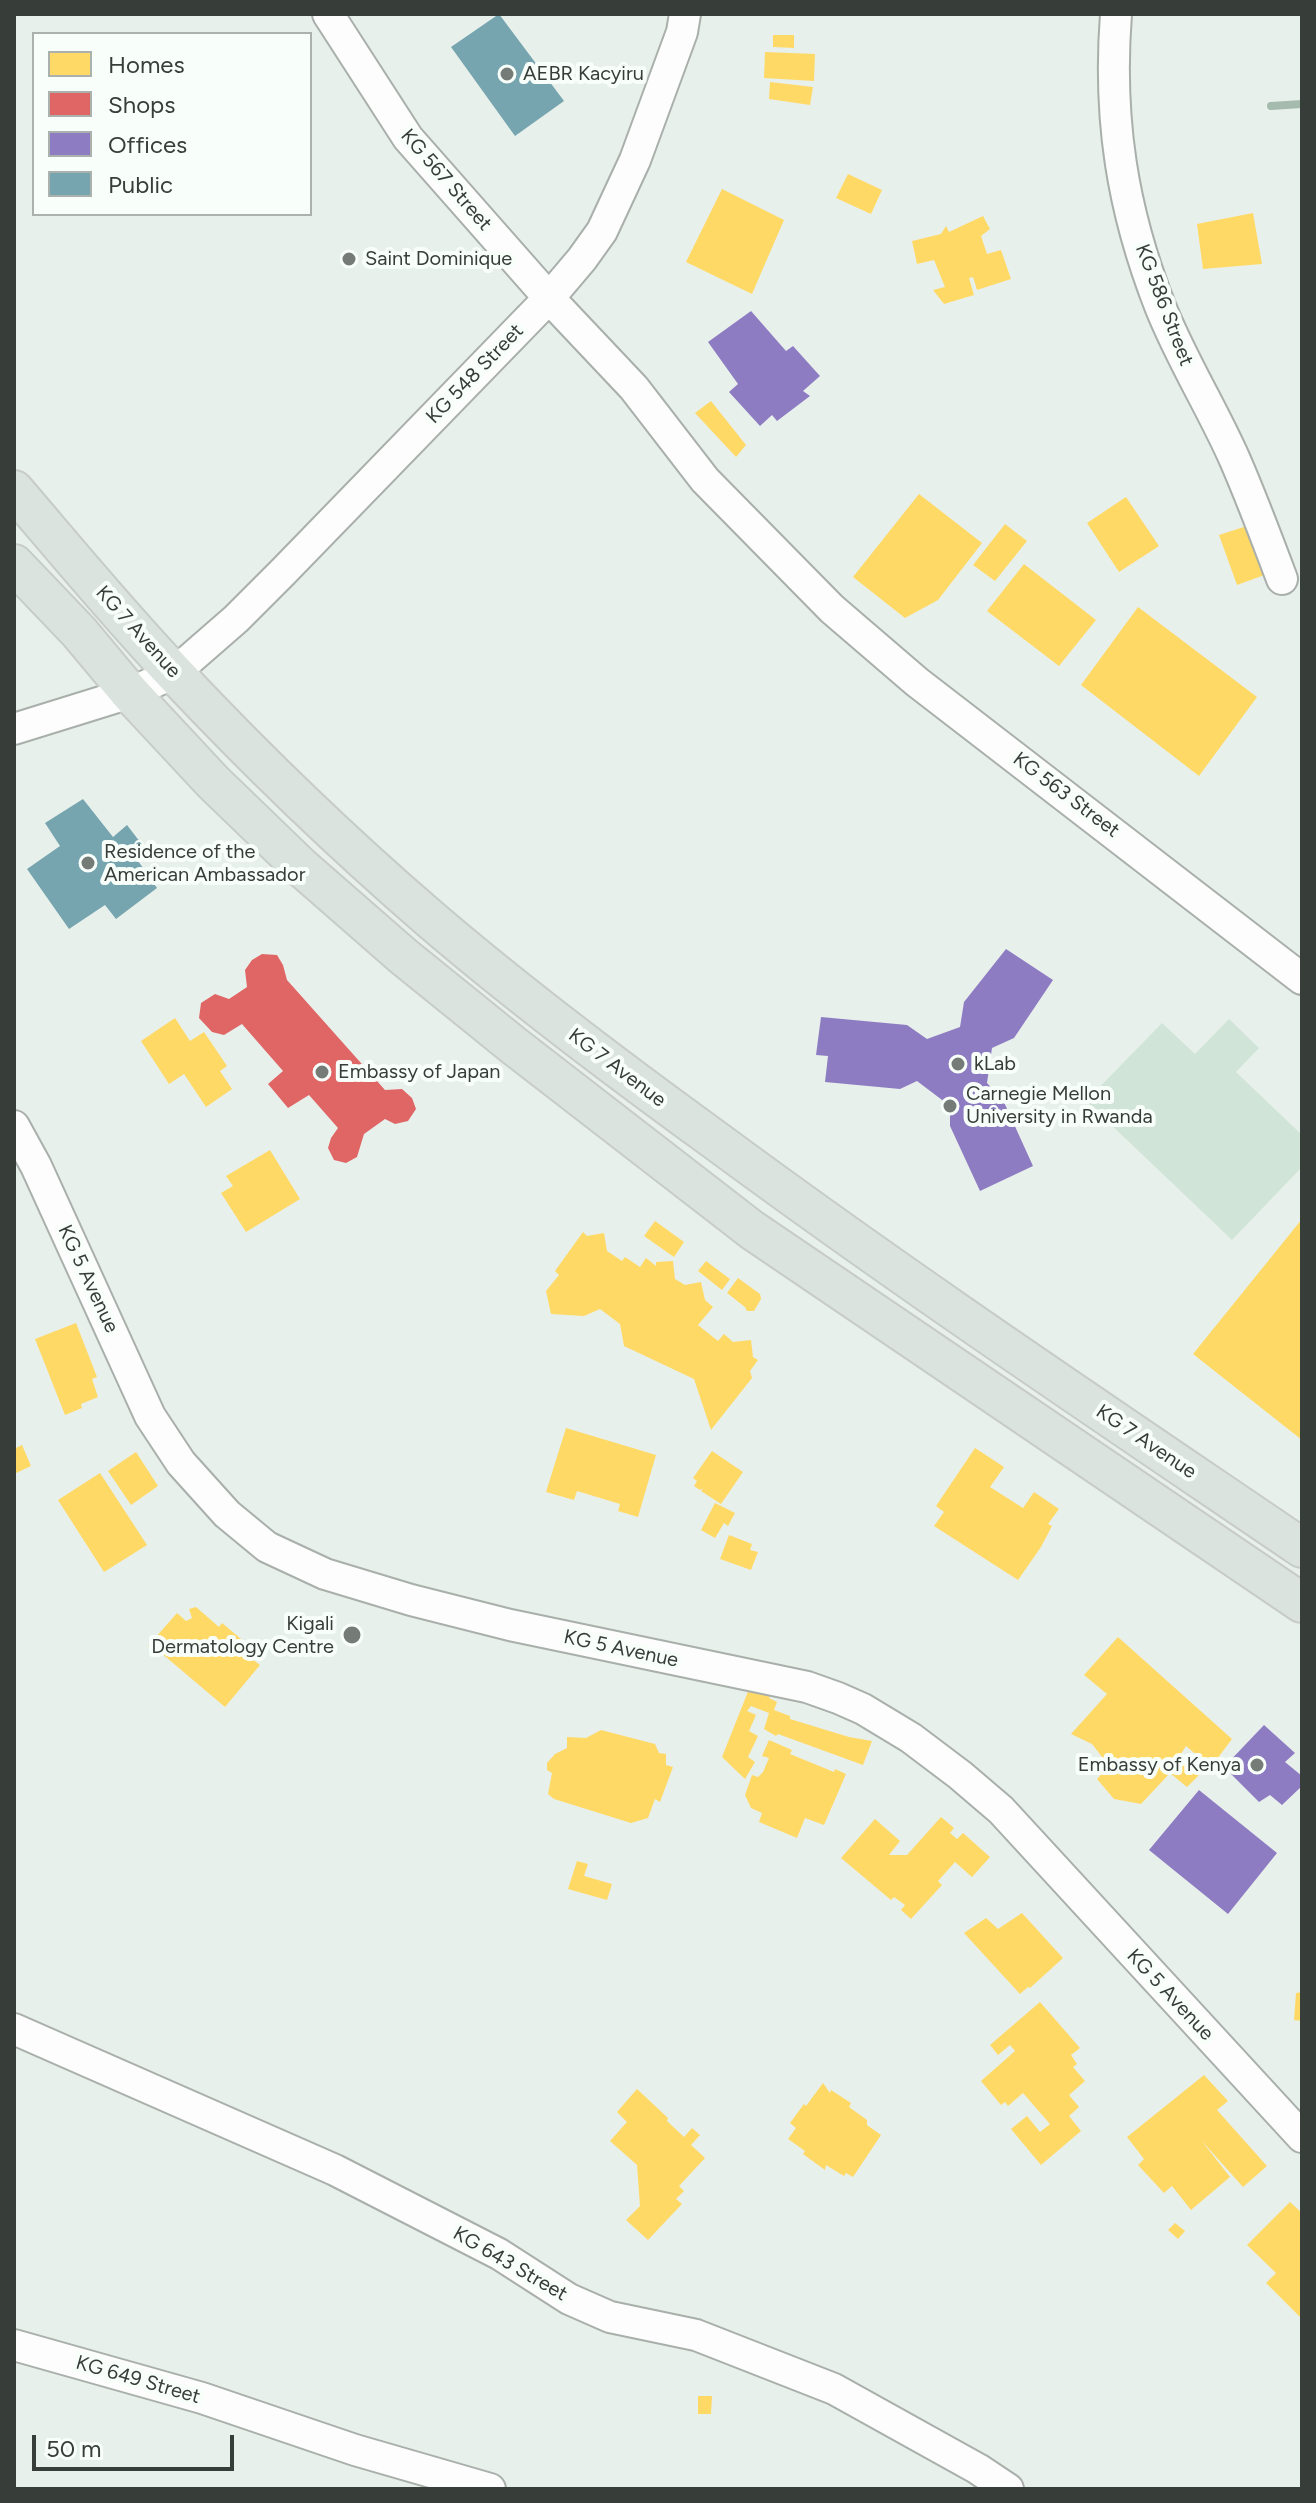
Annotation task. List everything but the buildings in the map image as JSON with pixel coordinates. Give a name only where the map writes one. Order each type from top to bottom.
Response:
[{"type":"main road","name":"KG 7 Avenue","points":[[14,490],[174,673],[318,816],[427,916],[544,1013],[792,1197],[1302,1548]]},
{"type":"main road","points":[[14,564],[213,782],[300,866],[403,956],[538,1065],[752,1230],[1302,1603]]},
{"type":"street","name":"KG 567 Street","points":[[328,14],[408,138],[549,298]]},
{"type":"street","name":"KG 586 Street","points":[[1116,14],[1112,63],[1115,121],[1123,186],[1140,247],[1161,307],[1234,459],[1282,579]]},
{"type":"street","name":"KG 548 Street","points":[[14,729],[130,693],[174,673],[236,619],[283,572],[549,298],[602,231],[635,160],[679,20]]},
{"type":"street","name":"KG 563 Street","points":[[549,298],[634,388],[705,480],[832,609],[917,682],[1302,979]]},
{"type":"street","name":"KG 5 Avenue","points":[[14,1126],[36,1166],[150,1416],[181,1463],[227,1514],[267,1547],[325,1574],[411,1600],[510,1625],[807,1687],[863,1709],[911,1738],[1001,1810],[1302,2137]]},
{"type":"street","name":"KG 643 Street","points":[[14,2029],[335,2170],[499,2254],[569,2299],[610,2317],[696,2335],[834,2389],[1008,2489]]},
{"type":"street","name":"KG 649 Street","points":[[14,2345],[202,2398],[355,2450],[490,2489]]},
{"type":"green space","points":[[1229,1019],[1259,1048],[1236,1072],[1302,1135],[1302,1167],[1232,1240],[1086,1101],[1162,1023],[1195,1054]]},
{"type":"waterway","points":[[1271,106],[1302,104]]},
{"type":"place","name":"AEBR Kacyiru","points":[[507,74]]},
{"type":"place","name":"Saint Dominique","points":[[349,259]]},
{"type":"place","name":"Residence of the American Ambassador","points":[[88,863]]},
{"type":"place","name":"kLab","points":[[958,1064]]},
{"type":"place","name":"Embassy of Japan","points":[[322,1072]]},
{"type":"place","name":"Carnegie Mellon University in Rwanda","points":[[950,1106]]},
{"type":"place","name":"Kigali Dermatology Centre","points":[[352,1635]]},
{"type":"place","name":"Embassy of Kenya","points":[[1257,1765]]}]
